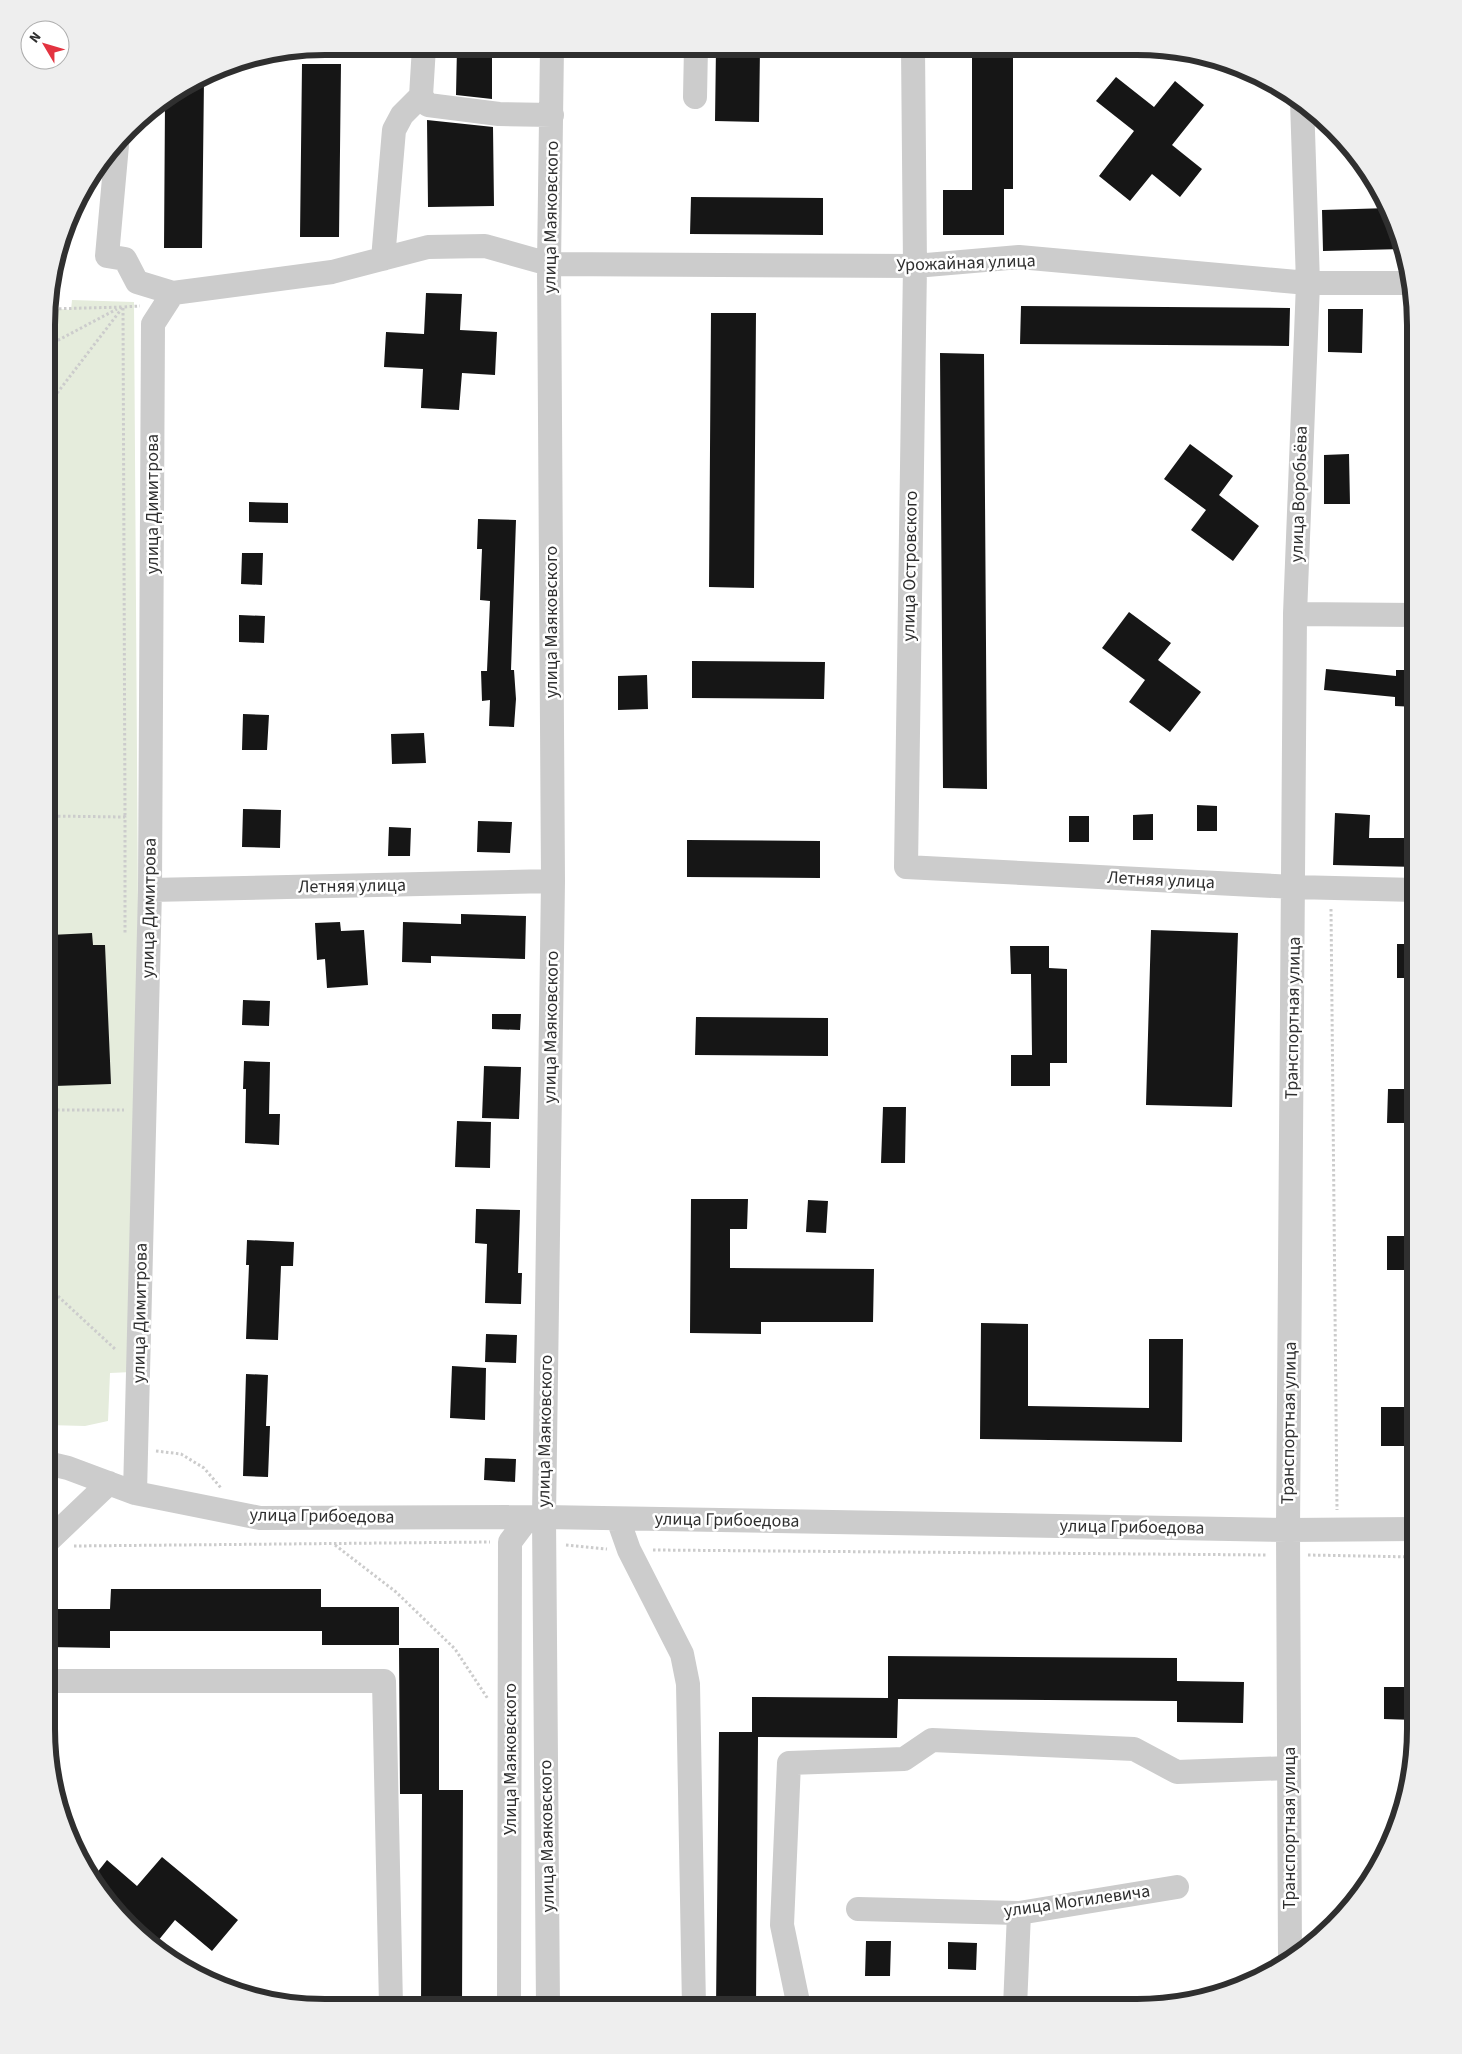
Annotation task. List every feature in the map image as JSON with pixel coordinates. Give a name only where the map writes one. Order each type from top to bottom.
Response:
[{"type":"street","points":[[383,259],[394,130],[402,115],[420,96],[423,55]]},
{"type":"street","name":"улица Маяковского","points":[[548,1999],[544,1542],[536,1518],[553,881],[550,264],[552,55]]},
{"type":"street","points":[[695,97],[696,55]]},
{"type":"street","name":"улица Островского","points":[[906,867],[915,266],[913,55]]},
{"type":"street","points":[[420,96],[428,105],[499,114],[552,115]]},
{"type":"street","name":"улица Воробьёва","points":[[1294,887],[1295,614],[1308,283],[1302,112]]},
{"type":"street","points":[[116,154],[107,256],[125,259],[136,282],[169,299]]},
{"type":"street","name":"Урожайная улица","points":[[169,299],[332,272],[428,247],[485,246],[550,264],[915,266],[1019,257],[1308,283],[1404,283]]},
{"type":"street","name":"улица Димитрова","points":[[135,1493],[150,890],[153,324],[169,299]]},
{"type":"street","points":[[1295,614],[1407,616]]},
{"type":"street","name":"Летняя улица","points":[[906,867],[1294,887],[1407,890]]},
{"type":"street","name":"Летняя улица","points":[[150,890],[553,881]]},
{"type":"street","name":"Транспортная улица","points":[[1290,1951],[1288,1530],[1294,887]]},
{"type":"street","name":"улица Грибоедова","points":[[55,1465],[135,1493],[260,1518],[618,1518],[1288,1530],[1407,1529]]},
{"type":"street","points":[[56,1544],[109,1483]]},
{"type":"street","name":"Улица Маяковского","points":[[509,1999],[510,1542],[536,1518]]},
{"type":"street","points":[[618,1518],[629,1550],[682,1654],[688,1684],[694,1999]]},
{"type":"street","points":[[55,1681],[384,1681],[391,1999]]},
{"type":"street","points":[[798,1999],[782,1925],[789,1763],[904,1759],[932,1740],[1134,1749],[1177,1772],[1289,1768]]},
{"type":"street","name":"улица Могилевича","points":[[858,1909],[1019,1913],[1177,1887]]},
{"type":"street","points":[[1015,1999],[1019,1913]]},
{"type":"path","points":[[56,309],[121,308],[169,299]]},
{"type":"path","points":[[55,342],[121,308]]},
{"type":"path","points":[[55,396],[121,308]]},
{"type":"path","points":[[121,308],[126,817],[125,941]]},
{"type":"path","points":[[55,816],[126,817]]},
{"type":"path","points":[[1331,888],[1338,1556]]},
{"type":"path","points":[[55,1110],[124,1110]]},
{"type":"path","points":[[55,1293],[115,1349]]},
{"type":"path","points":[[136,1449],[181,1454],[204,1468],[222,1489]]},
{"type":"path","points":[[56,1544],[510,1542]]},
{"type":"path","points":[[544,1542],[602,1549],[629,1550],[1407,1557]]},
{"type":"path","points":[[335,1544],[396,1592],[454,1649],[489,1700],[489,1690]]},
{"type":"green space","points":[[72,300],[134,302],[138,908],[132,1372],[110,1373],[108,1421],[85,1426],[55,1425],[55,325],[56,309],[71,310]]},
{"type":"building","points":[[457,55],[492,55],[492,99],[456,95]]},
{"type":"building","points":[[716,55],[760,55],[759,122],[715,121]]},
{"type":"building","points":[[972,55],[1013,55],[1013,189],[1004,189],[1004,235],[943,235],[943,190],[972,190]]},
{"type":"building","points":[[302,64],[341,64],[339,237],[300,237]]},
{"type":"building","points":[[1116,77],[1154,107],[1175,81],[1204,105],[1172,145],[1202,169],[1180,197],[1152,174],[1130,201],[1099,176],[1134,131],[1096,101]]},
{"type":"building","points":[[204,84],[202,248],[164,248],[165,108]]},
{"type":"building","points":[[427,120],[493,127],[494,206],[428,207]]},
{"type":"building","points":[[691,197],[823,198],[823,235],[690,234]]},
{"type":"building","points":[[1380,208],[1396,249],[1323,251],[1322,210]]},
{"type":"building","points":[[426,293],[462,294],[460,330],[497,332],[495,375],[462,373],[459,410],[421,408],[423,369],[384,367],[386,332],[424,334]]},
{"type":"building","points":[[1021,306],[1290,308],[1289,346],[1020,344]]},
{"type":"building","points":[[1328,309],[1363,309],[1362,353],[1328,352]]},
{"type":"building","points":[[711,313],[756,313],[754,588],[709,587]]},
{"type":"building","points":[[940,353],[984,354],[987,789],[943,788]]},
{"type":"building","points":[[1190,444],[1233,476],[1219,495],[1259,526],[1233,561],[1191,530],[1206,510],[1164,479]]},
{"type":"building","points":[[1349,454],[1350,504],[1324,504],[1324,455]]},
{"type":"building","points":[[249,502],[288,503],[288,523],[249,522]]},
{"type":"building","points":[[478,519],[516,520],[511,670],[514,670],[516,699],[514,727],[489,726],[490,700],[482,701],[481,671],[487,671],[490,601],[480,600],[482,549],[477,549]]},
{"type":"building","points":[[242,553],[263,553],[262,585],[241,584]]},
{"type":"building","points":[[1129,612],[1171,643],[1158,660],[1201,692],[1170,732],[1129,702],[1145,680],[1102,648]]},
{"type":"building","points":[[239,615],[265,616],[264,643],[239,642]]},
{"type":"building","points":[[692,661],[825,662],[824,699],[692,698]]},
{"type":"building","points":[[1326,669],[1396,676],[1396,670],[1407,670],[1407,707],[1395,706],[1395,697],[1324,690]]},
{"type":"building","points":[[647,675],[648,709],[618,710],[618,676]]},
{"type":"building","points":[[243,714],[269,715],[267,750],[242,750]]},
{"type":"building","points":[[424,733],[426,763],[392,764],[391,734]]},
{"type":"building","points":[[1197,805],[1217,806],[1217,831],[1197,831]]},
{"type":"building","points":[[243,809],[281,810],[280,848],[242,847]]},
{"type":"building","points":[[1335,813],[1370,815],[1369,838],[1407,838],[1407,867],[1333,865]]},
{"type":"building","points":[[1153,814],[1153,840],[1133,840],[1133,815]]},
{"type":"building","points":[[1069,816],[1089,816],[1089,842],[1069,842]]},
{"type":"building","points":[[478,821],[512,822],[510,853],[477,852]]},
{"type":"building","points":[[389,827],[411,828],[410,856],[388,856]]},
{"type":"building","points":[[687,840],[820,841],[820,878],[687,877]]},
{"type":"building","points":[[461,914],[526,916],[525,959],[431,956],[431,963],[402,962],[403,922],[461,924]]},
{"type":"building","points":[[340,922],[341,931],[364,930],[368,985],[327,988],[325,959],[317,960],[315,923]]},
{"type":"building","points":[[1151,930],[1238,933],[1232,1107],[1146,1105]]},
{"type":"building","points":[[92,933],[93,945],[105,945],[111,1084],[55,1086],[55,935]]},
{"type":"building","points":[[1397,944],[1407,944],[1407,978],[1397,978]]},
{"type":"building","points":[[1010,946],[1049,946],[1049,968],[1067,969],[1067,1063],[1050,1063],[1050,1086],[1011,1086],[1011,1055],[1032,1055],[1031,974],[1011,974]]},
{"type":"building","points":[[243,1000],[270,1001],[269,1026],[242,1025]]},
{"type":"building","points":[[492,1014],[521,1014],[520,1030],[492,1029]]},
{"type":"building","points":[[696,1017],[828,1018],[828,1056],[695,1055]]},
{"type":"building","points":[[244,1061],[270,1062],[269,1114],[280,1114],[279,1145],[245,1143],[246,1089],[243,1089]]},
{"type":"building","points":[[484,1066],[521,1067],[519,1119],[482,1118]]},
{"type":"building","points":[[1388,1089],[1407,1089],[1407,1123],[1387,1123]]},
{"type":"building","points":[[883,1107],[906,1107],[905,1163],[881,1163]]},
{"type":"building","points":[[457,1121],[491,1122],[490,1168],[455,1167]]},
{"type":"building","points":[[691,1199],[748,1199],[747,1229],[730,1229],[730,1268],[874,1269],[873,1322],[761,1322],[761,1334],[690,1333]]},
{"type":"building","points":[[808,1200],[828,1201],[826,1233],[806,1232]]},
{"type":"building","points":[[476,1209],[520,1210],[518,1273],[522,1273],[521,1304],[485,1303],[487,1244],[475,1243]]},
{"type":"building","points":[[1387,1236],[1407,1236],[1407,1270],[1387,1270]]},
{"type":"building","points":[[247,1240],[294,1242],[293,1266],[281,1266],[278,1340],[246,1339],[249,1265],[246,1265]]},
{"type":"building","points":[[981,1323],[1028,1324],[1028,1406],[1149,1408],[1149,1339],[1183,1339],[1182,1442],[980,1439]]},
{"type":"building","points":[[486,1334],[517,1335],[516,1363],[485,1362]]},
{"type":"building","points":[[452,1366],[486,1368],[485,1420],[450,1418]]},
{"type":"building","points":[[246,1374],[268,1375],[266,1426],[270,1426],[268,1477],[243,1476]]},
{"type":"building","points":[[1381,1407],[1407,1407],[1407,1446],[1381,1446]]},
{"type":"building","points":[[485,1458],[516,1459],[515,1482],[484,1480]]},
{"type":"building","points":[[111,1589],[321,1589],[321,1607],[399,1607],[399,1645],[322,1645],[322,1631],[110,1631],[110,1648],[55,1647],[55,1609],[110,1609]]},
{"type":"building","points":[[399,1648],[439,1648],[439,1790],[463,1790],[462,1999],[421,1999],[422,1794],[400,1794]]},
{"type":"building","points":[[888,1656],[1177,1658],[1177,1681],[1244,1682],[1243,1723],[1177,1722],[1177,1701],[898,1699],[897,1738],[758,1737],[756,1999],[716,1999],[719,1732],[752,1732],[752,1697],[888,1698]]},
{"type":"building","points":[[1384,1687],[1407,1687],[1407,1720],[1384,1719]]},
{"type":"building","points":[[162,1857],[238,1920],[212,1951],[175,1920],[158,1941],[122,1907],[97,1873],[107,1860],[137,1886]]},
{"type":"building","points":[[866,1941],[891,1941],[890,1976],[865,1976]]},
{"type":"building","points":[[948,1942],[977,1943],[976,1970],[948,1969]]}]
